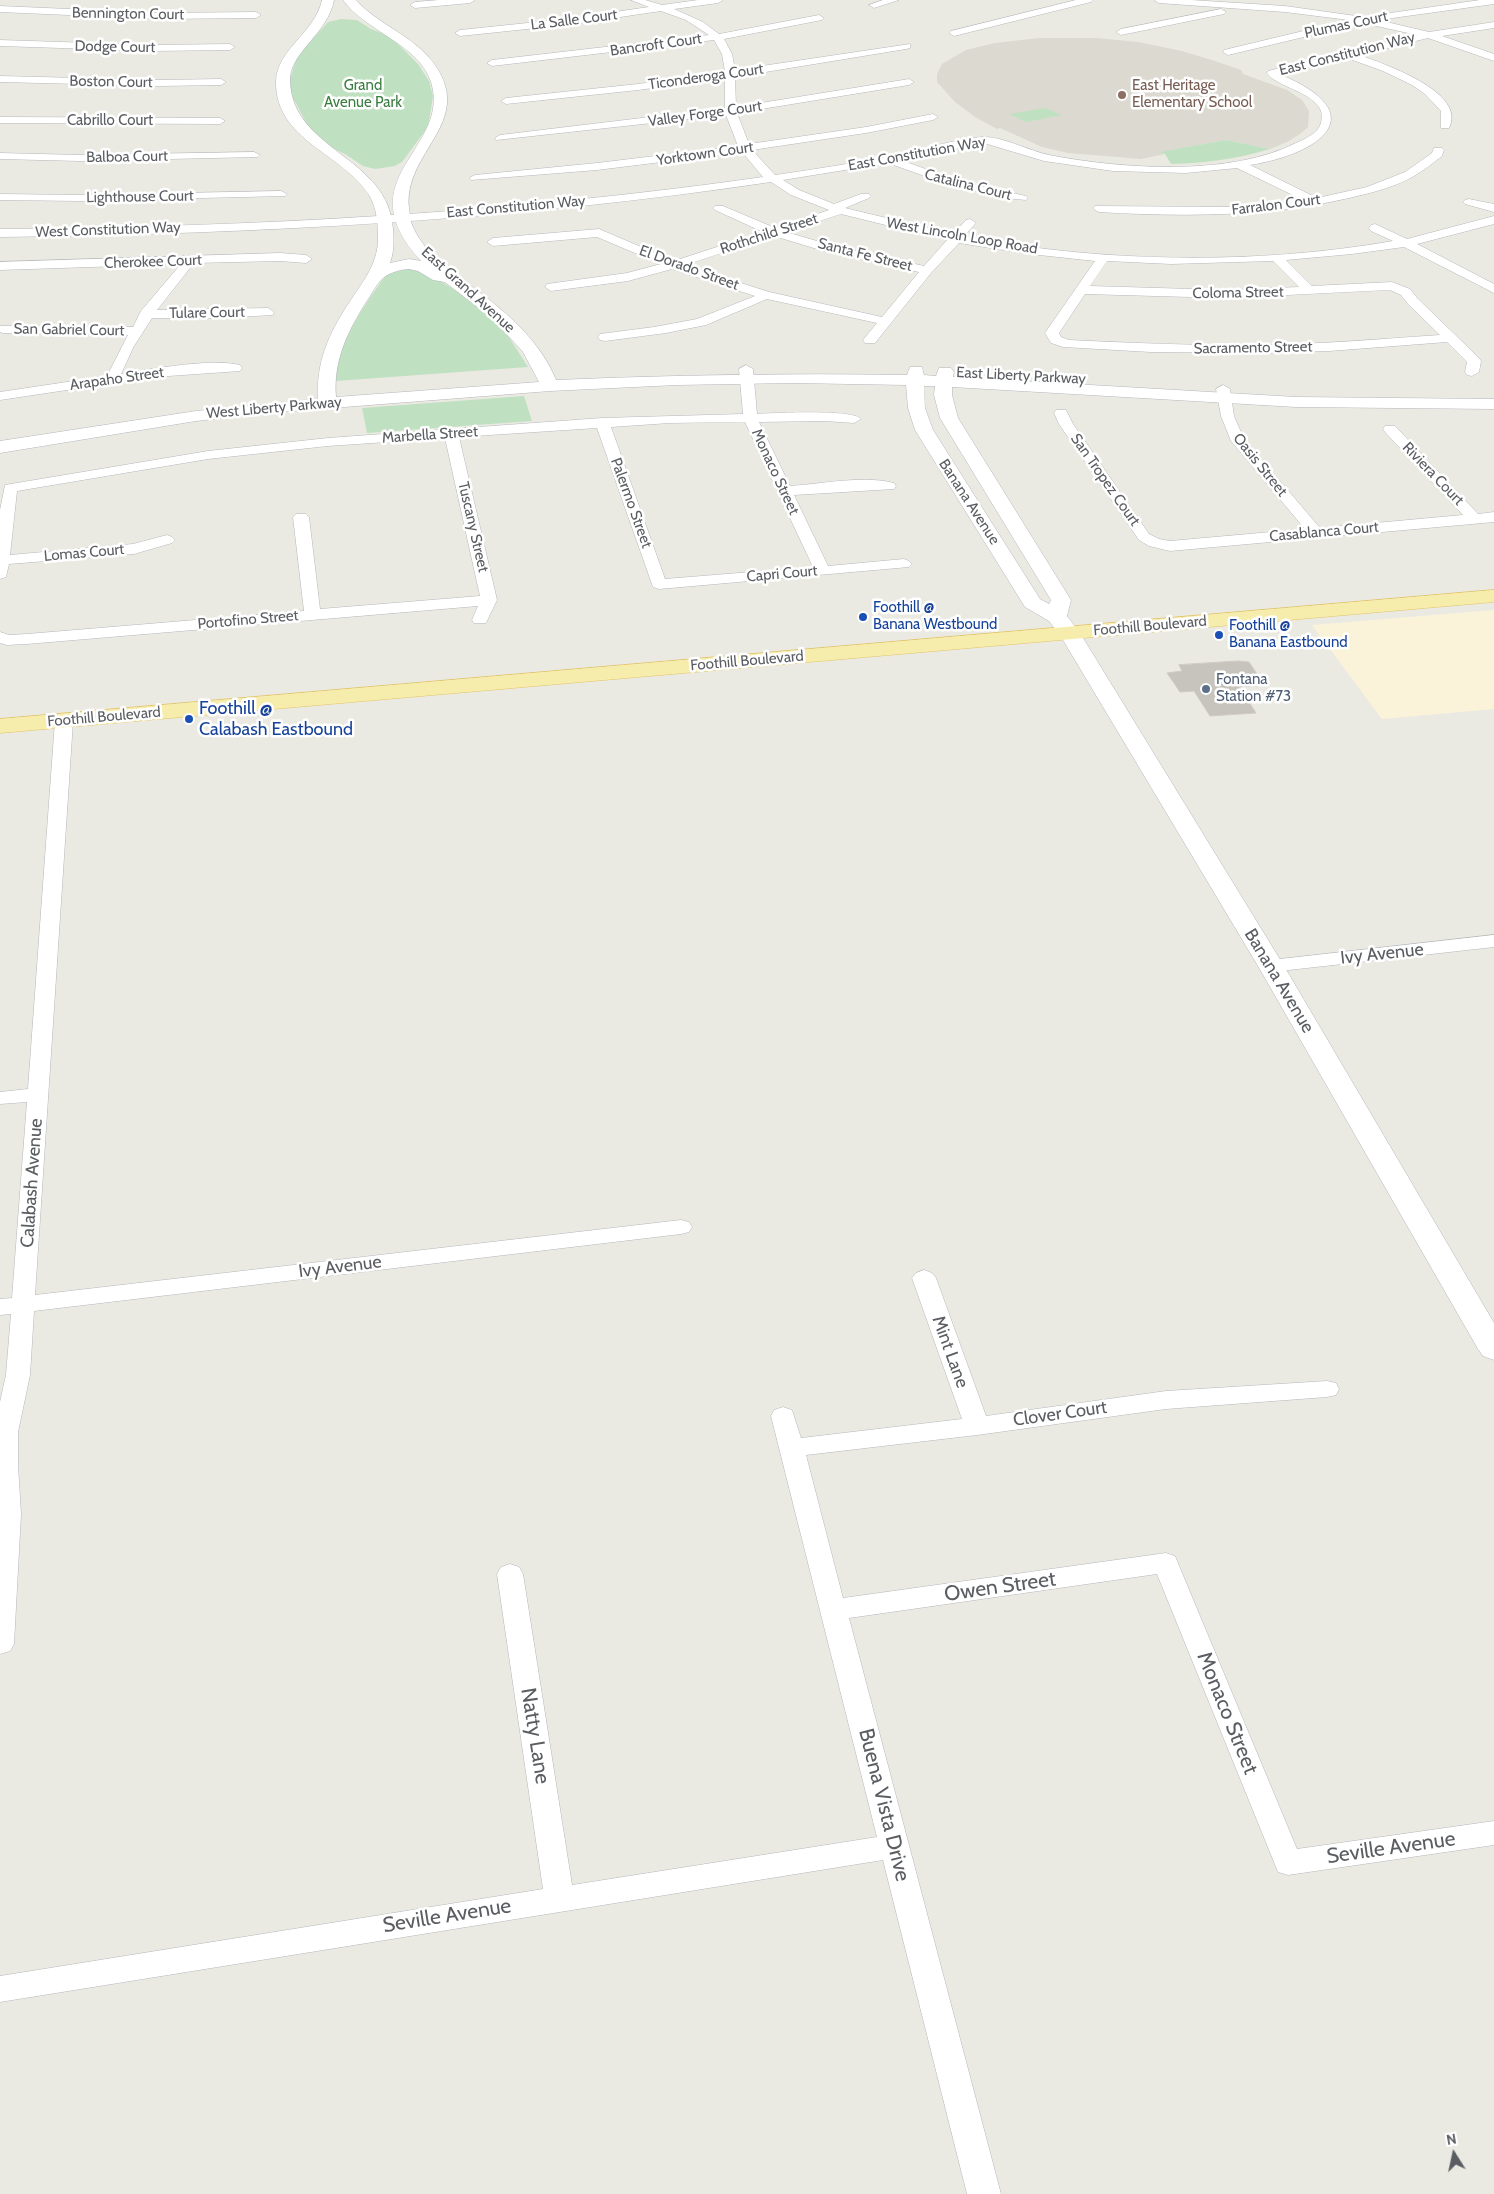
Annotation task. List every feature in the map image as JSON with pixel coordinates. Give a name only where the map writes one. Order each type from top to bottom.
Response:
[{"type":"main road","name":"Foothill Boulevard","points":[[0,726],[1063,625],[1494,578]]},
{"type":"main road","name":"Foothill Boulevard","points":[[0,708],[1063,625],[1494,596]]},
{"type":"street","points":[[0,20],[36,0]]},
{"type":"street","points":[[327,398],[327,370],[336,338],[376,275],[383,260],[386,245],[383,210],[372,189],[308,135],[294,117],[284,95],[283,81],[289,60],[299,45],[320,24],[328,9],[328,0]]},
{"type":"street","name":"East Grand Avenue","points":[[349,0],[358,12],[402,40],[424,59],[439,87],[441,107],[436,127],[410,162],[402,184],[401,197],[404,225],[424,254],[453,280],[484,303],[528,346],[549,382]]},
{"type":"street","points":[[415,5],[470,0]]},
{"type":"street","name":"West Lincoln Loop Road","points":[[636,0],[664,9],[703,26],[716,36],[728,54],[732,74],[731,111],[733,122],[746,148],[760,168],[772,178],[796,192],[838,209],[914,230],[956,239],[1028,250],[1212,260],[1274,258],[1343,252],[1406,243],[1494,220]]},
{"type":"street","name":"La Salle Court","points":[[460,33],[566,22],[718,0]]},
{"type":"street","points":[[874,5],[894,0]]},
{"type":"street","points":[[954,33],[1088,0]]},
{"type":"street","points":[[1159,0],[1304,11],[1365,20],[1427,35],[1491,55]]},
{"type":"street","points":[[1121,32],[1270,0]]},
{"type":"street","name":"Plumas Court","points":[[1228,52],[1365,20],[1494,1]]},
{"type":"street","name":"Bennington Court","points":[[0,9],[160,16],[256,15]]},
{"type":"street","points":[[320,24],[342,17],[382,28]]},
{"type":"street","name":"Bancroft Court","points":[[492,64],[610,51],[716,36],[819,18]]},
{"type":"street","name":"East Constitution Way","points":[[217,227],[384,218],[570,203],[675,192],[888,159],[984,140],[1053,159],[1114,168],[1180,169],[1238,164],[1278,155],[1297,148],[1318,135],[1325,126],[1326,112],[1319,101],[1302,89],[1274,76],[1272,73],[1427,35],[1494,25]]},
{"type":"street","name":"Dodge Court","points":[[0,43],[152,48],[230,47]]},
{"type":"street","name":"Ticonderoga Court","points":[[506,100],[638,87],[906,46]]},
{"type":"street","points":[[1347,54],[1390,71],[1428,92],[1445,110],[1447,115],[1445,126]]},
{"type":"street","points":[[1461,58],[1491,55]]},
{"type":"street","name":"Boston Court","points":[[0,79],[160,83],[221,82]]},
{"type":"street","name":"Valley Forge Court","points":[[500,138],[731,111],[909,82]]},
{"type":"street","name":"Yorktown Court","points":[[475,178],[657,160],[896,126],[933,117]]},
{"type":"street","name":"Cabrillo Court","points":[[0,120],[220,121]]},
{"type":"street","name":"Farralon Court","points":[[1099,208],[1162,212],[1211,212],[1270,208],[1315,201],[1366,190],[1397,179],[1430,162],[1438,154],[1438,150]]},
{"type":"street","name":"Balboa Court","points":[[0,156],[80,158],[254,155]]},
{"type":"street","points":[[335,157],[351,161],[364,170],[378,171]]},
{"type":"street","name":"Catalina Court","points":[[888,159],[913,171],[951,183],[1022,198]]},
{"type":"street","points":[[394,169],[410,162]]},
{"type":"street","points":[[1238,164],[1315,201]]},
{"type":"street","name":"Lighthouse Court","points":[[0,197],[80,198],[281,194]]},
{"type":"street","name":"Rothchild Street","points":[[551,287],[628,277],[673,265],[775,232],[838,209],[865,196]]},
{"type":"street","points":[[1470,202],[1494,208]]},
{"type":"street","name":"Santa Fe Street","points":[[719,208],[775,232],[870,258],[927,270]]},
{"type":"street","points":[[870,340],[927,270],[970,224]]},
{"type":"street","name":"West Constitution Way","points":[[0,233],[217,227]]},
{"type":"street","points":[[1375,228],[1459,268],[1494,289]]},
{"type":"street","name":"El Dorado Street","points":[[493,242],[599,232],[673,265],[766,295],[885,322]]},
{"type":"street","points":[[1259,246],[1310,291]]},
{"type":"street","points":[[1084,290],[1111,254]]},
{"type":"street","name":"Cherokee Court","points":[[0,266],[280,257],[306,259]]},
{"type":"street","points":[[112,379],[134,331],[190,261]]},
{"type":"street","points":[[376,275],[395,266],[412,265],[421,266],[439,277],[453,280]]},
{"type":"street","name":"Coloma Street","points":[[1084,290],[1216,294],[1392,286],[1406,292],[1412,301],[1450,338]]},
{"type":"street","name":"Sacramento Street","points":[[1084,290],[1052,334],[1056,340],[1068,344],[1206,349],[1329,347],[1450,338]]},
{"type":"street","points":[[605,337],[672,329],[727,313],[766,295]]},
{"type":"street","name":"Tulare Court","points":[[146,314],[268,312]]},
{"type":"street","name":"San Gabriel Court","points":[[3,329],[134,331]]},
{"type":"street","points":[[1450,338],[1474,361],[1472,372]]},
{"type":"street","name":"Arapaho Street","points":[[0,396],[112,379],[206,368],[235,368]]},
{"type":"street","name":"East Liberty Parkway","points":[[549,382],[747,374],[916,376],[1224,394],[1355,404],[1494,404]]},
{"type":"street","name":"Monaco Street","points":[[747,374],[750,417],[822,570]]},
{"type":"street","name":"Banana Avenue","points":[[916,376],[915,405],[917,417],[946,467],[1032,603],[1063,625],[1271,966],[1494,1349]]},
{"type":"street","name":"Banana Avenue","points":[[945,377],[946,406],[955,430],[1061,600],[1063,625]]},
{"type":"street","name":"West Liberty Parkway","points":[[0,437],[166,411],[549,382]]},
{"type":"street","name":"East Liberty Parkway","points":[[1224,394],[1494,395]]},
{"type":"street","name":"Oasis Street","points":[[1224,394],[1229,426],[1238,441],[1316,532]]},
{"type":"street","name":"West Liberty Parkway","points":[[0,446],[327,398]]},
{"type":"street","name":"San Tropez Court","points":[[1061,413],[1066,424],[1144,537],[1154,543]]},
{"type":"street","name":"Marbella Street","points":[[1,565],[10,488],[208,455],[328,442],[602,422],[750,417],[854,419]]},
{"type":"street","name":"Palermo Street","points":[[602,422],[659,584]]},
{"type":"street","name":"Riviera Court","points":[[1390,429],[1475,519]]},
{"type":"street","name":"Tuscany Street","points":[[451,433],[489,600]]},
{"type":"street","points":[[784,491],[862,485],[889,486]]},
{"type":"street","points":[[301,517],[313,614]]},
{"type":"street","name":"Casablanca Court","points":[[1154,543],[1170,546],[1494,517]]},
{"type":"street","name":"Lomas Court","points":[[1,565],[134,549],[167,540]]},
{"type":"street","name":"Capri Court","points":[[659,584],[904,564]]},
{"type":"street","points":[[480,620],[489,600]]},
{"type":"street","name":"Portofino Street","points":[[4,638],[489,600]]},
{"type":"street","name":"Calabash Avenue","points":[[0,1644],[8,1514],[5,1465],[6,1432],[18,1375],[64,721]]},
{"type":"street","name":"Ivy Avenue","points":[[1271,966],[1494,941]]},
{"type":"street","points":[[0,1098],[38,1094]]},
{"type":"street","name":"Ivy Avenue","points":[[0,1307],[681,1227]]},
{"type":"street","name":"Mint Lane","points":[[924,1278],[977,1426]]},
{"type":"street","name":"Clover Court","points":[[793,1448],[977,1426],[1166,1400],[1327,1389]]},
{"type":"street","name":"Buena Vista Drive","points":[[783,1416],[793,1448],[984,2194]]},
{"type":"street","name":"Monaco Street","points":[[1166,1563],[1288,1864]]},
{"type":"street","name":"Owen Street","points":[[833,1610],[1166,1563]]},
{"type":"street","name":"Natty Lane","points":[[510,1574],[559,1898]]},
{"type":"street","name":"Seville Avenue","points":[[1288,1864],[1494,1833]]},
{"type":"street","name":"Seville Avenue","points":[[0,1989],[559,1898],[894,1846]]},
{"type":"shaded area","name":"East Heritage Elementary School","points":[[1039,38],[1097,38],[1138,42],[1182,51],[1215,61],[1241,70],[1243,74],[1287,90],[1302,100],[1309,111],[1308,127],[1287,142],[1270,149],[1226,140],[1161,152],[1165,154],[1141,159],[1068,153],[1042,147],[1000,128],[997,129],[975,117],[955,102],[937,82],[937,74],[942,64],[966,50],[995,43]]},
{"type":"shaded area","points":[[1494,610],[1494,709],[1382,719],[1312,625]]},
{"type":"green space","name":"Grand Avenue Park","points":[[341,19],[357,20],[371,29],[390,36],[418,64],[429,81],[433,96],[428,127],[402,162],[395,166],[375,169],[363,166],[332,148],[309,128],[291,94],[290,80],[297,56],[328,22]]},
{"type":"green space","points":[[1045,108],[1062,115],[1026,122],[1009,114]]},
{"type":"green space","points":[[1226,140],[1270,149],[1221,160],[1171,164],[1165,154],[1159,152]]},
{"type":"green space","points":[[411,268],[448,286],[485,312],[504,331],[528,367],[336,381],[338,366],[347,337],[370,298],[387,273]]},
{"type":"green space","points":[[524,396],[532,421],[367,433],[362,408]]},
{"type":"building","name":"Fontana Station #73","points":[[1249,662],[1261,680],[1256,681],[1259,686],[1239,687],[1256,713],[1210,716],[1194,691],[1180,692],[1167,673],[1182,671],[1179,665]]},
{"type":"place","name":"East Heritage Elementary School","points":[[1122,95]]},
{"type":"place","name":"Foothill @ Banana Westbound","points":[[863,617]]},
{"type":"place","name":"Foothill @ Banana Eastbound","points":[[1219,635]]},
{"type":"place","name":"Fontana Station #73","points":[[1206,689]]},
{"type":"place","name":"Foothill @ Calabash Eastbound","points":[[189,719]]}]
